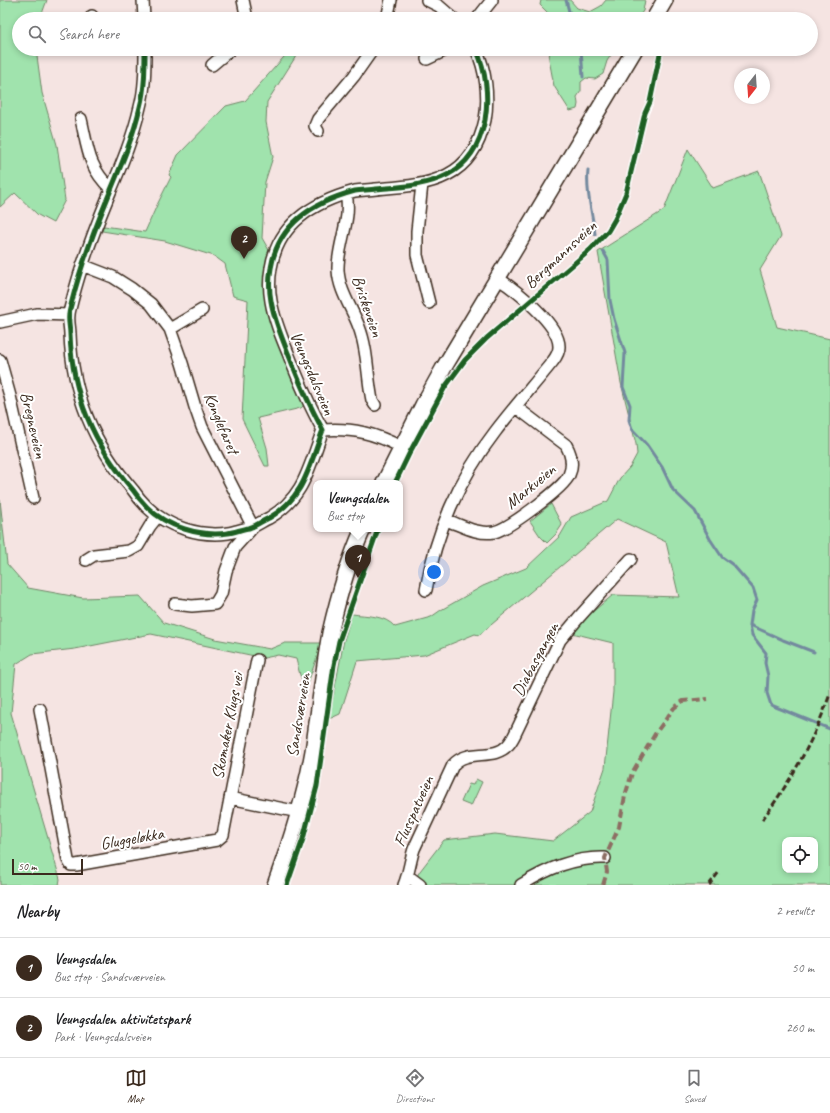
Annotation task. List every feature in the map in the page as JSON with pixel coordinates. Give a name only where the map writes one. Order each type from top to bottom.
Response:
[{"type":"main road","points":[[658,12],[665,0]]},
{"type":"main road","name":"Bergmannsveien","points":[[385,480],[401,447],[443,369],[632,56]]},
{"type":"main road","name":"Sandsværveien","points":[[275,885],[299,812],[313,750],[330,634],[344,581],[354,549],[362,532]]},
{"type":"street","points":[[143,0],[144,12]]},
{"type":"street","points":[[244,0],[246,12]]},
{"type":"street","points":[[388,12],[391,0]]},
{"type":"street","points":[[428,0],[446,12]]},
{"type":"street","points":[[483,12],[492,0]]},
{"type":"street","name":"Veungsdalsveien","points":[[145,56],[145,71],[141,105],[124,158],[82,265],[69,315],[71,357],[76,386],[87,420],[126,483],[147,507],[158,516],[179,527],[199,533],[215,534],[229,533],[253,527],[278,512],[286,505],[298,492],[306,477],[323,430]]},
{"type":"street","points":[[212,66],[223,56]]},
{"type":"street","points":[[318,131],[315,126],[318,119],[354,76],[368,56]]},
{"type":"street","points":[[427,59],[433,56]]},
{"type":"street","name":"Veungsdalsveien","points":[[323,430],[312,412],[296,376],[273,312],[269,289],[275,250],[290,226],[314,207],[329,200],[356,191],[422,184],[438,179],[458,169],[470,156],[480,140],[485,117],[486,91],[479,56]]},
{"type":"street","points":[[81,119],[89,157],[96,172],[111,190]]},
{"type":"street","points":[[422,184],[417,231],[417,255],[429,302]]},
{"type":"street","name":"Briskeveien","points":[[346,195],[348,203],[340,246],[338,269],[340,285],[359,327],[364,346],[371,394],[376,405]]},
{"type":"street","name":"Konglefaret","points":[[82,265],[113,277],[132,289],[151,304],[170,330],[202,427],[253,527]]},
{"type":"street","points":[[426,590],[430,567],[446,520],[460,486],[494,432],[557,356],[559,343],[551,326],[529,302],[497,278]]},
{"type":"street","points":[[170,330],[202,310]]},
{"type":"street","points":[[0,322],[37,314],[69,315]]},
{"type":"street","name":"Bregneveien","points":[[0,360],[14,409],[33,498]]},
{"type":"street","name":"Markveien","points":[[446,520],[475,530],[495,532],[501,530],[519,518],[567,480],[571,469],[571,457],[566,445],[516,407]]},
{"type":"street","name":"Veungsdalsveien","points":[[323,430],[338,429],[371,434],[401,447]]},
{"type":"street","points":[[86,560],[94,555],[129,551],[138,546],[158,516]]},
{"type":"street","name":"Veungsdalsveien","points":[[175,604],[192,606],[215,604],[221,594],[226,570],[235,547],[253,527]]},
{"type":"street","name":"Diabasgangen","points":[[463,757],[495,752],[508,746],[560,640],[631,559]]},
{"type":"street","name":"Skomaker Klugs vei","points":[[230,798],[257,660]]},
{"type":"street","name":"Gluggeløkka","points":[[40,710],[67,855],[71,865],[84,864],[217,840],[223,835],[230,798]]},
{"type":"street","name":"Flusspatveien","points":[[406,881],[410,860],[414,849],[450,770],[456,761],[463,757]]},
{"type":"street","points":[[230,798],[299,812]]},
{"type":"street","points":[[520,885],[558,865],[591,857],[605,858]]},
{"type":"street","points":[[406,881],[420,885]]},
{"type":"green space","points":[[0,0],[47,0],[43,12],[12,12],[12,56],[37,56],[42,93],[57,145],[65,200],[53,223],[38,215],[15,193],[0,207]]},
{"type":"green space","points":[[541,0],[570,0],[577,8],[590,12],[547,12],[540,5]]},
{"type":"green space","points":[[606,0],[645,0],[643,11],[590,12],[601,6]]},
{"type":"green space","points":[[285,56],[296,56],[267,102],[266,122],[273,157],[265,182],[262,238],[270,252],[265,294],[268,314],[278,343],[304,405],[301,408],[258,418],[267,448],[269,466],[265,466],[242,419],[248,300],[233,296],[225,264],[214,256],[165,241],[102,231],[104,226],[145,232],[171,177],[169,175],[178,155],[226,106],[245,101]]},
{"type":"green space","points":[[549,56],[610,56],[607,61],[603,74],[595,79],[586,78],[581,82],[581,91],[577,97],[577,109],[570,111],[554,86]]},
{"type":"green space","points":[[688,149],[713,188],[759,171],[781,236],[760,270],[777,327],[830,339],[830,885],[412,885],[420,871],[444,840],[495,834],[553,841],[590,812],[605,768],[613,692],[613,643],[568,632],[613,595],[679,597],[666,542],[617,519],[479,635],[475,634],[424,655],[357,661],[340,714],[329,719],[344,640],[352,614],[381,618],[391,623],[395,627],[431,617],[483,586],[526,568],[560,536],[571,517],[608,501],[620,478],[630,467],[637,454],[636,444],[621,383],[598,252],[664,210]]},
{"type":"green space","points":[[0,500],[7,564],[28,588],[83,598],[140,596],[164,623],[215,639],[270,649],[285,643],[322,643],[306,688],[300,675],[296,659],[278,655],[264,658],[151,634],[75,649],[32,654],[16,664],[11,713],[60,879],[59,885],[0,885]]},
{"type":"green space","points":[[551,504],[562,525],[547,543],[540,536],[530,521]]},
{"type":"green space","points":[[476,779],[482,782],[471,806],[461,802],[469,784],[473,785]]},
{"type":"waterway","points":[[566,0],[569,12]]},
{"type":"waterway","points":[[582,56],[583,77]]},
{"type":"waterway","points":[[588,170],[589,194],[595,234]]},
{"type":"waterway","points":[[603,251],[608,260],[610,300],[614,319],[625,353],[623,387],[630,405],[629,420],[632,429],[647,445],[662,467],[673,490],[695,511],[710,539],[722,557],[733,565],[753,588],[757,600],[752,611],[750,625],[752,635],[766,653],[765,663],[768,676],[767,693],[771,705],[830,729]]},
{"type":"waterway","points":[[750,625],[814,652]]},
{"type":"railway","points":[[762,820],[783,790],[801,760],[817,728],[830,694]]},
{"type":"railway","points":[[709,885],[719,872]]},
{"type":"marked path","points":[[603,885],[607,872],[605,858],[619,827],[625,796],[632,773],[655,734],[674,708],[683,701],[708,699]]},
{"type":"cycle path","points":[[145,56],[142,100],[134,130],[88,248],[79,274],[70,310],[69,320],[75,377],[80,398],[96,436],[119,473],[147,507],[164,520],[184,529],[195,532],[217,534],[231,533],[249,528],[281,510],[291,500],[304,480],[323,430],[308,402],[272,308],[270,297],[270,272],[275,252],[281,239],[300,217],[312,208],[326,201],[355,191],[403,187],[430,182],[447,175],[462,165],[477,145],[485,120],[487,93],[479,56]]},
{"type":"cycle path","points":[[396,480],[445,387],[465,360],[487,338],[590,250],[608,231],[626,193],[645,113],[650,102],[660,56]]},
{"type":"cycle path","points":[[287,885],[303,839],[317,786],[334,665],[339,641],[377,532]]},
{"type":"place","name":"Veungsdalen aktivitetspark","points":[[244,259]]},
{"type":"place","name":"Veungsdalen","points":[[358,578]]}]
